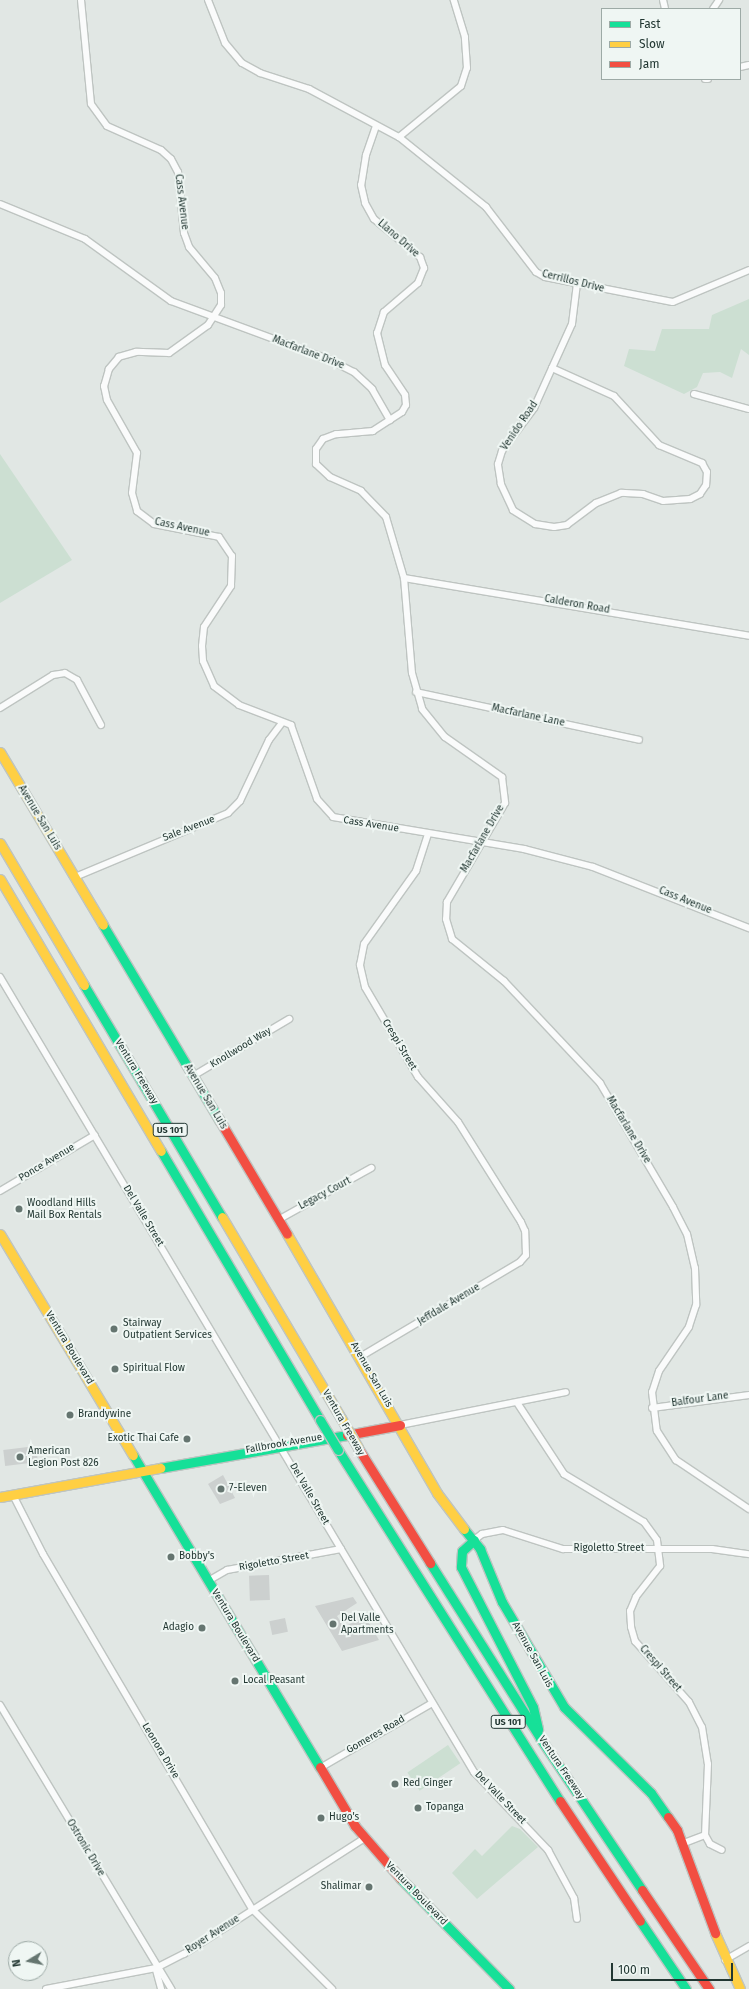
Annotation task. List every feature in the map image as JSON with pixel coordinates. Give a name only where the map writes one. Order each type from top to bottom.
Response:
[{"type":"main road","name":"Avenue San Luis","points":[[0,752],[360,1357],[400,1425],[444,1505],[474,1540],[502,1602],[552,1691],[651,1793],[684,1843],[724,1960],[740,1989]]},
{"type":"main road","name":"Ventura Freeway","points":[[0,843],[358,1448],[540,1738],[710,1989]]},
{"type":"main road","name":"Ventura Freeway","points":[[0,879],[338,1450],[527,1752],[686,1989]]},
{"type":"main road","name":"Ventura Boulevard","points":[[0,1234],[140,1471],[363,1839],[509,1989]]},
{"type":"main road","name":"Fallbrook Avenue","points":[[0,1497],[280,1445],[400,1425]]},
{"type":"main road","points":[[474,1540],[462,1551],[461,1567],[533,1707],[540,1738]]},
{"type":"street","name":"Cass Avenue","points":[[81,0],[91,104],[108,126],[161,150],[171,159],[178,172],[187,240],[196,259],[215,278],[221,293],[221,305],[213,318],[177,349],[160,353],[136,352],[119,357],[109,369],[104,394],[137,453],[132,493],[138,511],[154,524],[219,536],[232,556],[231,586],[204,627],[202,646],[203,661],[214,686],[239,705],[282,724],[291,725],[317,799],[333,817],[428,835],[524,849],[616,874],[749,928]]},
{"type":"street","points":[[208,0],[225,43],[242,62],[260,73],[309,89],[376,126],[400,137],[461,86],[467,68],[466,37],[454,0]]},
{"type":"street","name":"Llano Drive","points":[[376,126],[366,155],[361,185],[365,202],[374,219],[420,257],[424,268],[423,278],[384,312],[377,333],[385,365],[405,395],[406,404],[402,412],[390,420]]},
{"type":"street","name":"Cerrillos Drive","points":[[400,137],[486,207],[536,272],[577,285],[673,302],[749,270]]},
{"type":"street","name":"Macfarlane Drive","points":[[0,204],[85,238],[158,293],[213,318],[328,359],[354,372],[372,389],[390,420],[366,433],[331,435],[318,444],[314,457],[319,470],[361,491],[386,516],[404,578],[416,692],[422,709],[445,737],[502,777],[505,803],[447,902],[446,919],[452,939],[504,981],[600,1084],[686,1234],[695,1268],[696,1305],[689,1327],[659,1372],[652,1408],[657,1431],[676,1460],[749,1509]]},
{"type":"street","name":"Venido Road","points":[[552,368],[614,396],[659,445],[670,452],[695,458],[707,472],[706,485],[700,494],[690,499],[663,501],[633,492],[621,493],[596,503],[573,522],[554,527],[535,524],[518,515],[501,484],[498,464],[502,451],[534,408],[552,368],[572,324],[577,285]]},
{"type":"street","points":[[694,394],[749,409]]},
{"type":"street","name":"Calderon Road","points":[[404,578],[749,636]]},
{"type":"street","points":[[0,708],[53,675],[66,673],[77,680],[101,725]]},
{"type":"street","name":"Macfarlane Lane","points":[[416,692],[639,740]]},
{"type":"street","name":"Sale Avenue","points":[[75,877],[228,813],[240,801],[269,740],[282,724]]},
{"type":"street","name":"Crespi Street","points":[[428,835],[416,871],[364,944],[360,965],[365,987],[418,1077],[458,1122],[521,1222],[527,1244]]},
{"type":"street","name":"Del Valle Street","points":[[0,976],[474,1772],[548,1850],[574,1898],[577,1919]]},
{"type":"street","name":"Knollwood Way","points":[[193,1076],[289,1019]]},
{"type":"street","name":"Ponce Avenue","points":[[0,1192],[95,1135]]},
{"type":"street","name":"Legacy Court","points":[[278,1220],[371,1168]]},
{"type":"street","name":"Jeffdale Avenue","points":[[360,1357],[520,1262],[527,1244]]},
{"type":"street","name":"Fallbrook Avenue","points":[[400,1425],[518,1404],[525,1400],[566,1392]]},
{"type":"street","name":"Balfour Lane","points":[[652,1408],[749,1395]]},
{"type":"street","points":[[518,1404],[564,1474],[644,1522],[659,1549]]},
{"type":"street","name":"Leonora Drive","points":[[13,1495],[43,1554],[253,1910],[332,1989]]},
{"type":"street","name":"Rigoletto Street","points":[[474,1540],[482,1534],[503,1530],[563,1549],[659,1549],[749,1554]]},
{"type":"street","name":"Rigoletto Street","points":[[208,1581],[227,1570],[341,1549]]},
{"type":"street","name":"Crespi Street","points":[[659,1549],[660,1566],[636,1597],[630,1611],[631,1627],[635,1641],[689,1702],[702,1727],[708,1764],[705,1835]]},
{"type":"street","name":"Gomeres Road","points":[[320,1768],[432,1702]]},
{"type":"street","name":"Ostronic Drive","points":[[0,1705],[156,1968],[171,1989]]},
{"type":"street","points":[[684,1843],[705,1835],[710,1844],[722,1850]]},
{"type":"street","name":"Royer Avenue","points":[[46,1989],[156,1968],[253,1910],[363,1839]]},
{"type":"street","points":[[724,1960],[749,1946]]},
{"type":"street","points":[[156,1968],[161,1989]]},
{"type":"green space","points":[[749,299],[749,355],[741,349],[732,378],[720,372],[703,373],[697,387],[684,394],[624,366],[629,349],[655,351],[662,329],[709,329],[712,315]]},
{"type":"green space","points":[[0,454],[72,560],[0,603]]},
{"type":"green space","points":[[448,1745],[460,1763],[420,1791],[407,1772]]},
{"type":"green space","points":[[512,1826],[520,1829],[538,1847],[477,1899],[452,1873],[475,1849],[482,1856]]},
{"type":"building","name":"American Legion Post 826","points":[[36,1446],[38,1462],[5,1466],[3,1450]]},
{"type":"building","name":"7-Eleven","points":[[223,1475],[235,1498],[220,1504],[208,1484]]},
{"type":"building","points":[[269,1575],[270,1600],[250,1601],[249,1576]]},
{"type":"building","name":"Del Valle Apartments","points":[[353,1597],[357,1603],[337,1616],[344,1627],[365,1616],[379,1640],[342,1651],[315,1606]]},
{"type":"building","points":[[285,1618],[288,1632],[272,1635],[269,1621]]},
{"type":"traffic: fast","points":[[103,925],[220,1121]]},
{"type":"traffic: fast","points":[[84,985],[222,1217]]},
{"type":"traffic: fast","points":[[161,1151],[320,1420]]},
{"type":"traffic: fast","points":[[320,1420],[338,1450]]},
{"type":"traffic: fast","points":[[160,1468],[347,1435]]},
{"type":"traffic: fast","points":[[338,1450],[560,1801]]},
{"type":"traffic: fast","points":[[133,1455],[320,1767]]},
{"type":"traffic: fast","points":[[464,1529],[480,1549],[502,1602],[564,1707],[651,1793],[668,1817]]},
{"type":"traffic: fast","points":[[474,1540],[462,1551],[461,1567],[533,1707],[538,1729]]},
{"type":"traffic: fast","points":[[430,1563],[540,1738],[642,1890]]},
{"type":"traffic: fast","points":[[400,1878],[509,1989]]},
{"type":"traffic: fast","points":[[640,1921],[686,1989]]},
{"type":"traffic: slow","points":[[0,752],[103,925]]},
{"type":"traffic: slow","points":[[0,843],[84,985]]},
{"type":"traffic: slow","points":[[0,879],[161,1151]]},
{"type":"traffic: slow","points":[[222,1217],[341,1418]]},
{"type":"traffic: slow","points":[[0,1234],[133,1455]]},
{"type":"traffic: slow","points":[[287,1234],[437,1493],[464,1529]]},
{"type":"traffic: slow","points":[[341,1418],[358,1448]]},
{"type":"traffic: slow","points":[[0,1497],[160,1468]]},
{"type":"traffic: slow","points":[[715,1933],[740,1989]]},
{"type":"traffic: jam","points":[[220,1121],[287,1234]]},
{"type":"traffic: jam","points":[[347,1435],[400,1425]]},
{"type":"traffic: jam","points":[[358,1448],[430,1563]]},
{"type":"traffic: jam","points":[[320,1767],[355,1826],[400,1878]]},
{"type":"traffic: jam","points":[[560,1801],[640,1921]]},
{"type":"traffic: jam","points":[[668,1817],[677,1830],[715,1933]]},
{"type":"traffic: jam","points":[[642,1890],[709,1989]]},
{"type":"place","name":"Woodland Hills Mail Box Rentals","points":[[19,1209]]},
{"type":"place","name":"Stairway Outpatient Services","points":[[114,1329]]},
{"type":"place","name":"Spiritual Flow","points":[[115,1369]]},
{"type":"place","name":"Brandywine","points":[[70,1415]]},
{"type":"place","name":"Exotic Thai Cafe","points":[[187,1439]]},
{"type":"place","name":"American Legion Post 826","points":[[20,1457]]},
{"type":"place","name":"7-Eleven","points":[[221,1489]]},
{"type":"place","name":"Bobby's","points":[[171,1557]]},
{"type":"place","name":"Del Valle Apartments","points":[[333,1624]]},
{"type":"place","name":"Adagio","points":[[202,1628]]},
{"type":"place","name":"Local Peasant","points":[[235,1681]]},
{"type":"place","name":"Red Ginger","points":[[395,1784]]},
{"type":"place","name":"Topanga","points":[[418,1808]]},
{"type":"place","name":"Hugo's","points":[[321,1818]]},
{"type":"place","name":"Shalimar","points":[[369,1887]]}]
